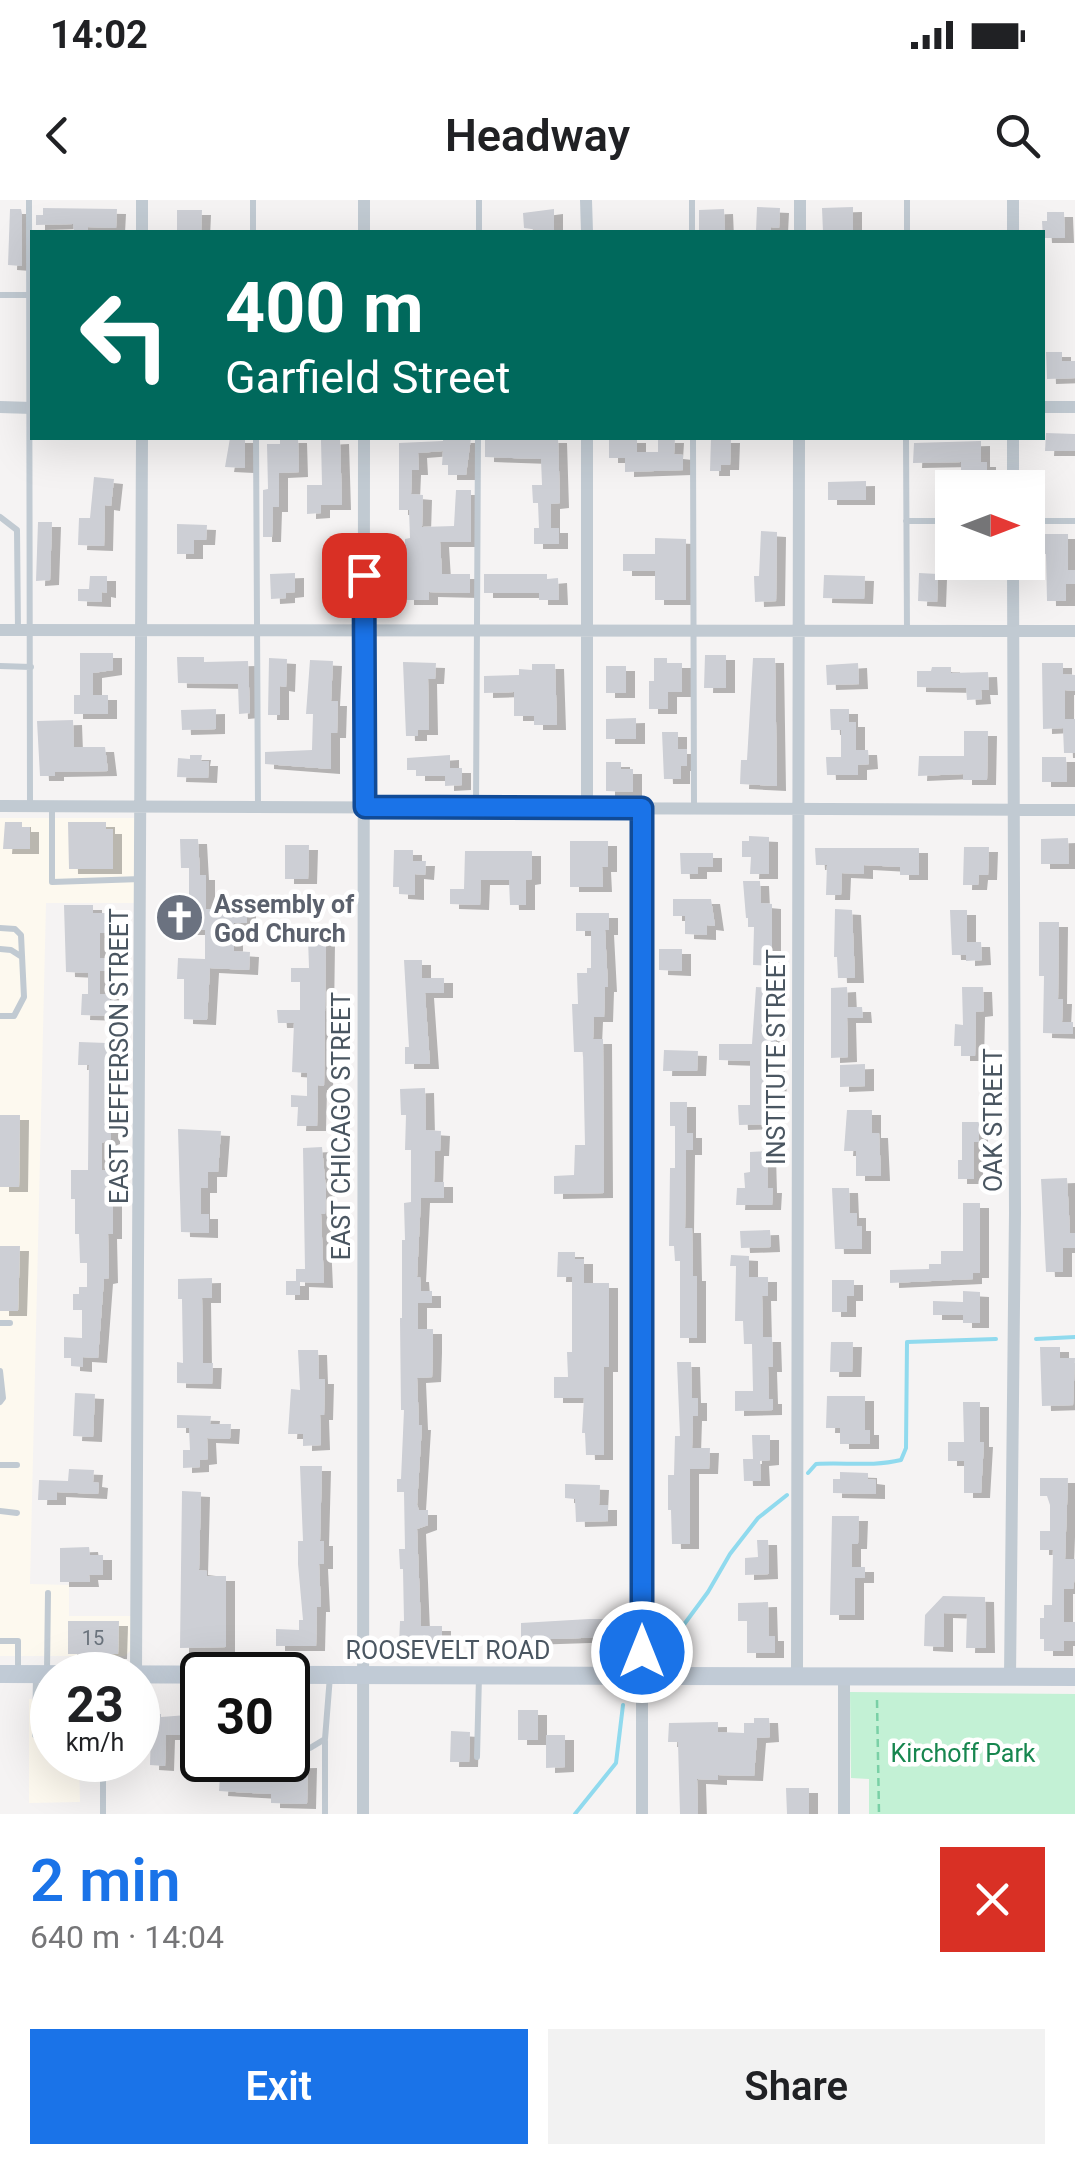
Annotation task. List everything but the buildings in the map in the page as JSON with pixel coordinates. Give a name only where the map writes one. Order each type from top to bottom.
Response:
[{"type":"street","points":[[142,200],[142,230]]},
{"type":"street","points":[[364,200],[364,230]]},
{"type":"street","points":[[586,200],[586,230]]},
{"type":"street","points":[[800,200],[800,230]]},
{"type":"street","points":[[1013,200],[1013,230]]},
{"type":"street","points":[[0,407],[30,408]]},
{"type":"street","points":[[1045,407],[1075,407]]},
{"type":"street","name":"EAST JEFFERSON STREET","points":[[136,1652],[142,440]]},
{"type":"street","name":"EAST CHICAGO STREET","points":[[363,1814],[364,440]]},
{"type":"street","points":[[587,440],[587,808]]},
{"type":"street","name":"INSTITUTE STREET","points":[[797,1676],[800,440]]},
{"type":"street","points":[[1013,440],[1013,470]]},
{"type":"street","name":"OAK STREET","points":[[1010,1677],[1015,810],[1012,580]]},
{"type":"street","points":[[0,630],[1075,631]]},
{"type":"street","points":[[0,806],[1075,810]]},
{"type":"street","points":[[642,808],[642,1814]]},
{"type":"street","name":"ROOSEVELT ROAD","points":[[310,1675],[1075,1677]]},
{"type":"street","points":[[844,1676],[844,1814]]},
{"type":"lane","points":[[30,200],[31,230]]},
{"type":"lane","points":[[253,200],[253,230]]},
{"type":"lane","points":[[479,200],[479,230]]},
{"type":"lane","points":[[692,200],[692,230]]},
{"type":"lane","points":[[907,200],[907,230]]},
{"type":"lane","points":[[0,295],[30,295]]},
{"type":"lane","points":[[25,630],[30,440]]},
{"type":"lane","points":[[256,440],[258,806]]},
{"type":"lane","points":[[476,808],[478,440]]},
{"type":"lane","points":[[693,440],[694,808]]},
{"type":"lane","points":[[906,440],[907,631]]},
{"type":"lane","points":[[0,516],[17,530],[31,666],[30,806]]},
{"type":"lane","points":[[906,521],[935,521]]},
{"type":"lane","points":[[1045,521],[1075,521]]},
{"type":"lane","points":[[0,666],[31,666]]},
{"type":"lane","points":[[52,806],[52,882],[142,879]]},
{"type":"lane","points":[[0,928],[18,931],[23,958],[22,1005],[14,1016],[0,1016]]},
{"type":"lane","points":[[0,950],[11,950],[23,958]]},
{"type":"lane","points":[[0,1323],[10,1323]]},
{"type":"lane","points":[[0,1371],[0,1402]]},
{"type":"lane","points":[[0,1465],[17,1464]]},
{"type":"lane","points":[[0,1510],[17,1513]]},
{"type":"lane","points":[[25,1674],[48,1592]]},
{"type":"lane","points":[[0,1641],[18,1642],[30,1704]]},
{"type":"lane","points":[[325,1814],[330,1675]]},
{"type":"lane","points":[[477,1757],[479,1675]]},
{"type":"lane","points":[[310,1748],[325,1740]]},
{"type":"lane","points":[[102,1814],[103,1782]]},
{"type":"path","points":[[877,1700],[878,1814]]},
{"type":"shaded area","points":[[0,818],[136,818],[136,903],[46,903],[30,1584],[69,1585],[69,1616],[132,1616],[131,1650],[0,1656]]},
{"type":"shaded area","points":[[30,1699],[30,1782],[80,1782],[80,1802],[29,1803]]},
{"type":"green space","name":"Kirchoff Park","points":[[850,1692],[1075,1694],[1075,1814],[869,1814],[869,1779],[851,1778]]},
{"type":"waterway","points":[[1036,1339],[1075,1337]]},
{"type":"waterway","points":[[808,1473],[816,1464],[901,1460],[906,1448],[907,1342],[996,1339]]},
{"type":"waterway","points":[[660,1657],[758,1518],[787,1495]]},
{"type":"waterway","points":[[575,1814],[616,1763],[623,1705]]},
{"type":"place","name":"Assembly of God Church","points":[[179,918]]},
{"type":"route","points":[[364,575],[365,807],[642,808],[642,1652]]}]
